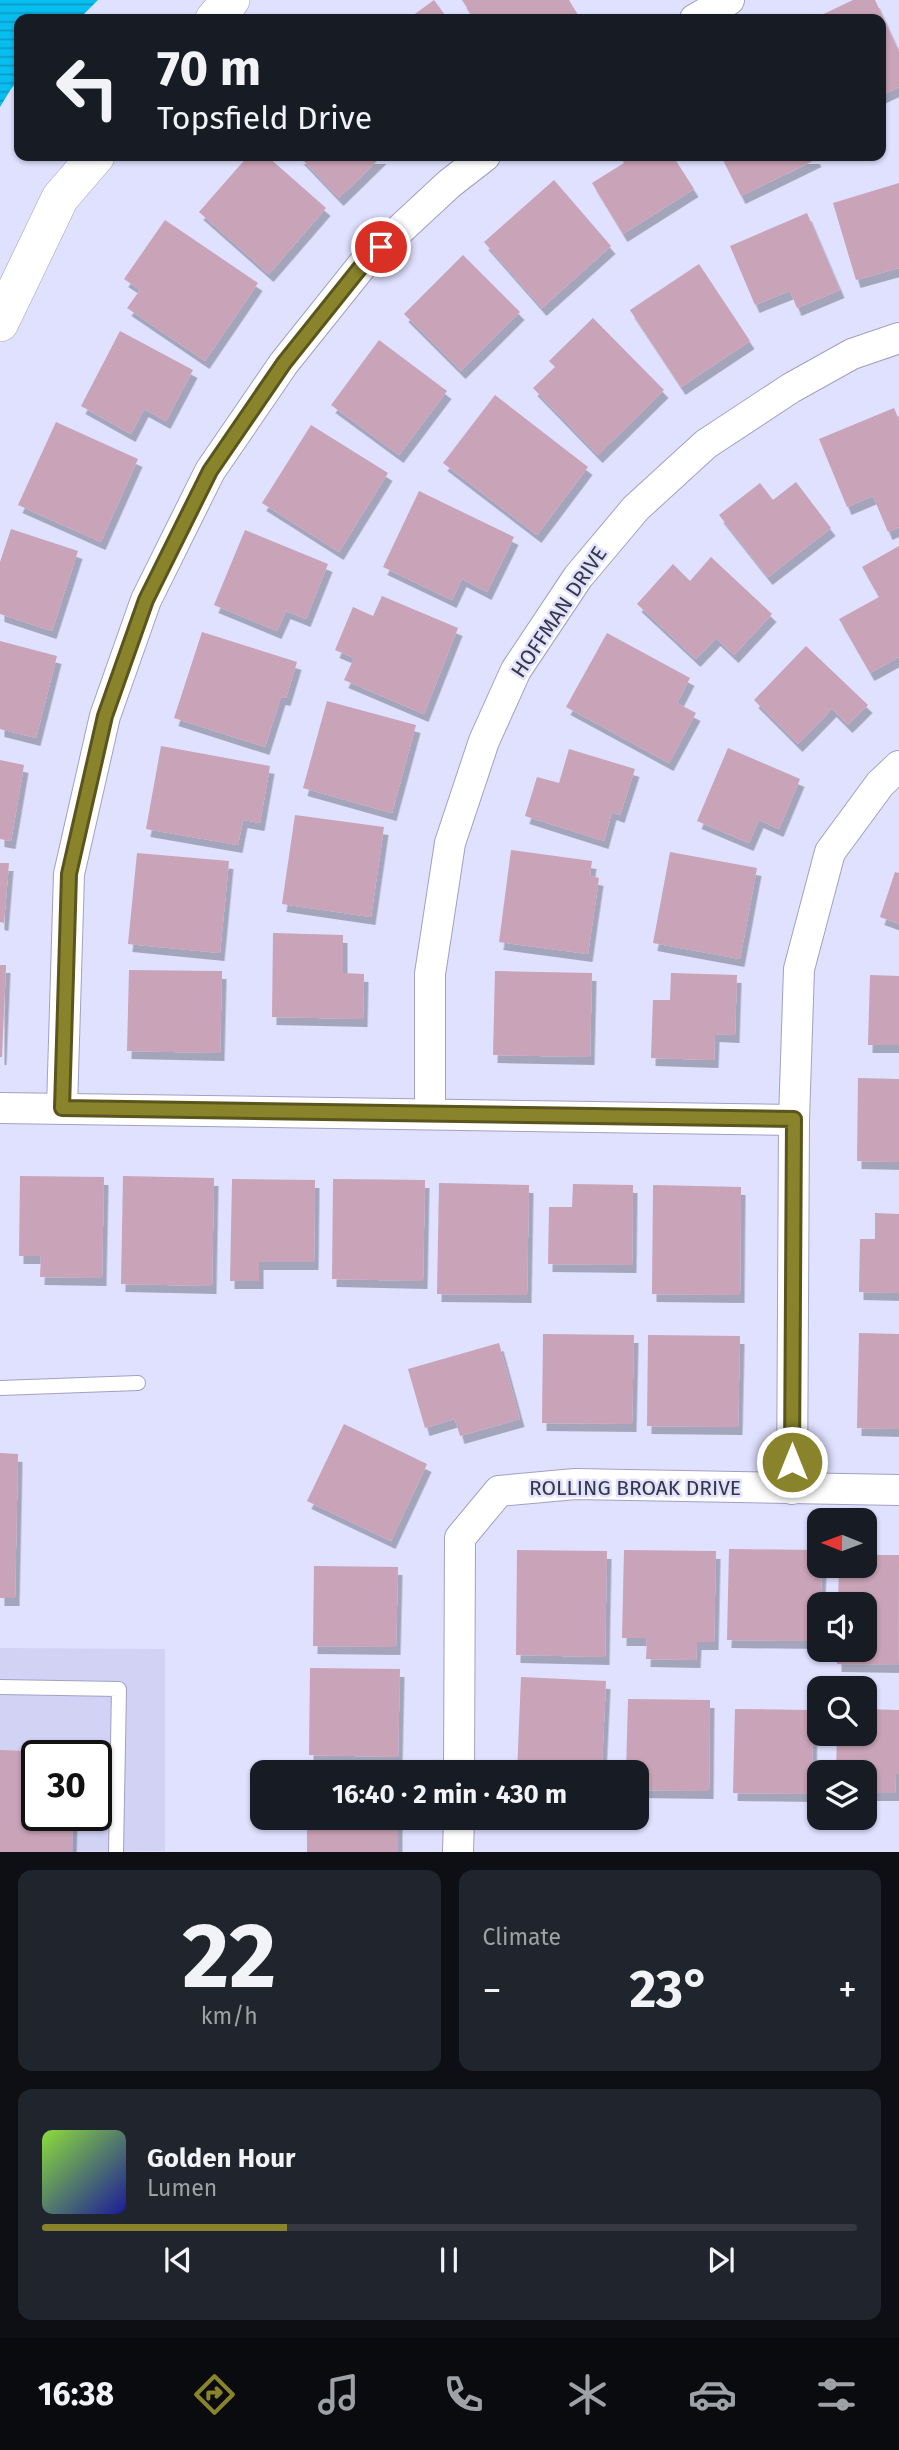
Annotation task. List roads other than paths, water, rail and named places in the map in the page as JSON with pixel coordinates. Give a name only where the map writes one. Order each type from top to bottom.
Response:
[{"type":"street","points":[[219,14],[231,0]]},
{"type":"street","points":[[704,14],[729,0]]},
{"type":"street","points":[[0,323],[60,198],[92,161]]},
{"type":"street","points":[[62,1108],[69,874],[105,716],[146,600],[210,471],[284,363],[364,263],[449,184],[479,161]]},
{"type":"street","name":"HOFFMAN DRIVE","points":[[430,1114],[430,974],[450,843],[484,741],[516,670],[578,577],[603,547],[636,508],[706,444],[791,388],[852,354],[899,338]]},
{"type":"street","points":[[792,1489],[794,1119],[799,969],[830,852],[880,784],[899,766]]},
{"type":"street","points":[[0,1108],[794,1119]]},
{"type":"street","name":"ROLLING BROAK DRIVE","points":[[459,1760],[460,1538],[499,1491],[575,1484],[899,1490]]},
{"type":"street","points":[[458,1830],[458,1852]]},
{"type":"lane","points":[[0,1388],[138,1382]]},
{"type":"lane","points":[[0,1687],[119,1689],[116,1852]]},
{"type":"water","points":[[0,0],[98,0],[84,14],[14,14],[14,86],[0,107]]}]
